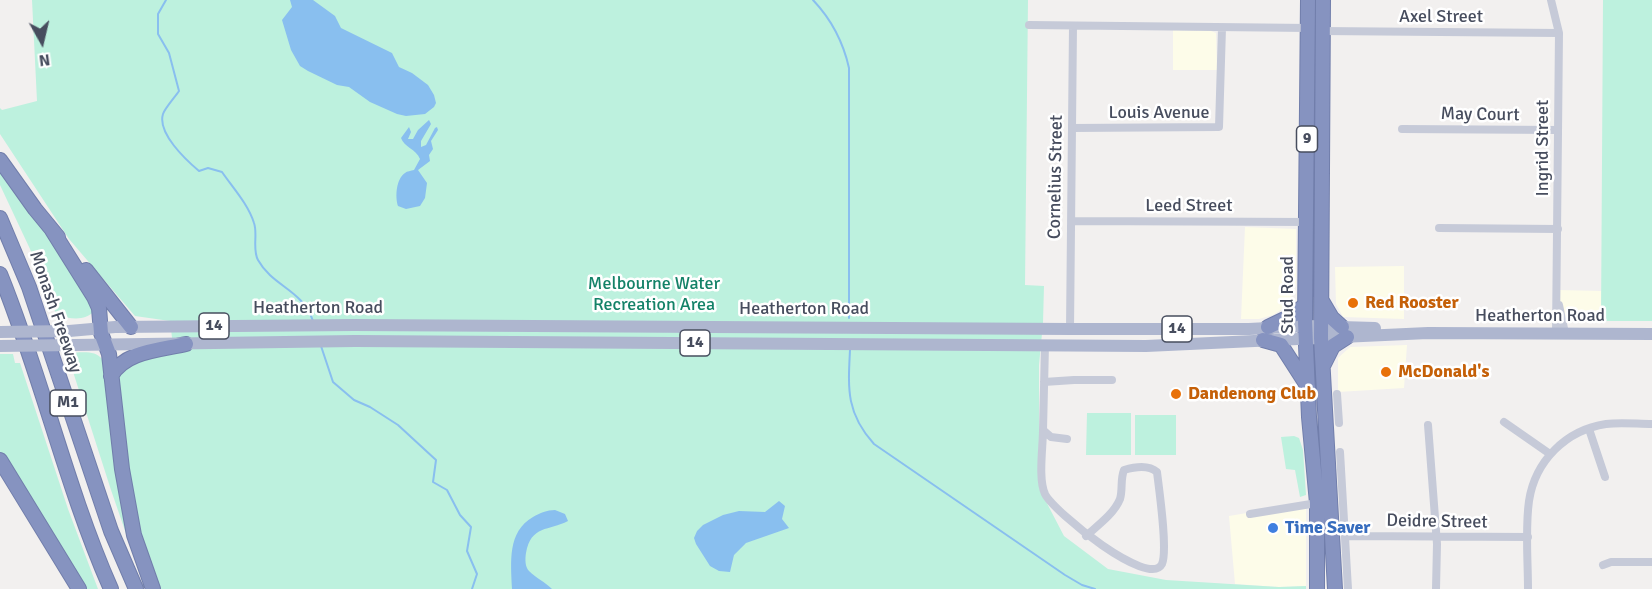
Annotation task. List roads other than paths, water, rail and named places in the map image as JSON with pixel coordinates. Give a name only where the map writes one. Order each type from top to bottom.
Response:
[{"type":"highway","name":"Stud Road","points":[[1308,0],[1305,305],[1308,387],[1317,503],[1317,589]]},
{"type":"highway","name":"Stud Road","points":[[1323,0],[1321,332],[1323,366],[1332,409],[1335,589]]},
{"type":"highway","points":[[0,160],[52,230],[105,292],[131,327]]},
{"type":"highway","name":"Monash Freeway","points":[[0,218],[29,287],[111,531],[136,589]]},
{"type":"highway","points":[[52,230],[99,308],[100,329],[106,345],[116,405],[122,469],[134,535],[153,589]]},
{"type":"highway","name":"Monash Freeway","points":[[0,274],[31,357],[81,512],[111,589]]},
{"type":"highway","points":[[1321,299],[1332,318],[1345,332],[1333,346],[1323,366]]},
{"type":"highway","points":[[1305,305],[1266,334],[1281,345],[1308,387]]},
{"type":"highway","points":[[111,376],[123,361],[141,354],[186,344]]},
{"type":"highway","points":[[0,460],[79,589]]},
{"type":"main road","name":"Heatherton Road","points":[[0,332],[131,327],[354,325],[1249,329],[1266,334]]},
{"type":"main road","points":[[1045,328],[1045,345]]},
{"type":"main road","points":[[1070,329],[1070,345]]},
{"type":"main road","name":"Heatherton Road","points":[[0,346],[355,341],[1146,346],[1266,334],[1396,329],[1428,333],[1652,334]]},
{"type":"street","name":"Ingrid Street","points":[[1551,0],[1559,33],[1557,298],[1560,333]]},
{"type":"street","name":"Axel Street","points":[[1029,25],[1307,27],[1323,32],[1559,33]]},
{"type":"street","name":"Cornelius Street","points":[[1070,329],[1073,26]]},
{"type":"street","name":"Louis Avenue","points":[[1072,128],[1219,128],[1221,28]]},
{"type":"street","name":"May Court","points":[[1402,129],[1558,130]]},
{"type":"street","name":"Leed Street","points":[[1071,220],[1307,222]]},
{"type":"street","points":[[1439,228],[1558,229]]},
{"type":"street","points":[[1045,345],[1042,482],[1044,493],[1063,517],[1086,536],[1128,564],[1152,571],[1162,564],[1164,549],[1157,472],[1152,468],[1142,467],[1124,470],[1121,476],[1119,501],[1111,513],[1086,536]]},
{"type":"street","points":[[1044,382],[1112,380]]},
{"type":"street","points":[[1337,394],[1332,409],[1339,423]]},
{"type":"street","points":[[1504,422],[1550,454]]},
{"type":"street","points":[[1528,589],[1531,493],[1550,454],[1569,438],[1589,429],[1607,424],[1652,424]]},
{"type":"street","points":[[1428,425],[1436,538],[1436,589]]},
{"type":"street","points":[[1589,429],[1605,477]]},
{"type":"street","points":[[1043,430],[1051,437],[1067,439]]},
{"type":"street","points":[[1340,452],[1348,589]]},
{"type":"street","points":[[1250,514],[1317,503]]},
{"type":"street","name":"Deidre Street","points":[[1346,536],[1528,537]]},
{"type":"street","points":[[1603,565],[1611,562],[1652,562]]},
{"type":"water","points":[[290,0],[313,0],[335,16],[341,28],[392,53],[399,67],[428,85],[434,95],[436,103],[434,107],[425,114],[406,116],[397,114],[370,102],[349,87],[337,85],[300,66],[291,50],[282,20],[292,7]]},
{"type":"water","points":[[429,120],[431,124],[421,141],[421,147],[426,145],[435,128],[437,127],[438,130],[431,141],[433,149],[429,155],[430,161],[418,170],[427,183],[425,198],[420,206],[406,209],[398,206],[398,184],[405,173],[414,170],[420,159],[401,138],[409,127],[411,132],[408,139],[413,139],[418,130]]},
{"type":"water","points":[[779,501],[785,506],[782,519],[789,528],[746,543],[734,555],[730,572],[719,571],[710,566],[694,538],[703,525],[723,515],[739,511],[765,512]]},
{"type":"water","points":[[555,510],[565,514],[568,521],[536,533],[528,544],[525,558],[529,571],[552,589],[512,589],[512,548],[519,531],[533,517]]},
{"type":"waterway","points":[[166,0],[158,14],[158,34],[169,53],[179,91],[163,114],[164,129],[174,146],[199,171],[208,168],[222,172],[251,216],[255,227],[255,251],[258,260],[271,276],[302,302],[313,321]]},
{"type":"waterway","points":[[813,0],[836,31],[849,68],[849,318]]},
{"type":"waterway","points":[[321,346],[333,382],[354,400],[370,407],[398,425],[436,460],[433,482],[447,490],[460,515],[471,527],[467,551],[477,574],[472,589]]},
{"type":"waterway","points":[[850,350],[851,400],[858,422],[874,444],[1065,575],[1082,585],[1095,589]]},
{"type":"place","name":"Red Rooster","points":[[1353,303]]},
{"type":"place","name":"McDonald's","points":[[1386,372]]},
{"type":"place","name":"Dandenong Club","points":[[1176,394]]},
{"type":"place","name":"Time Saver","points":[[1273,528]]},
{"type":"park label","name":"Melbourne Water Recreation Area","points":[[654,294]]}]
